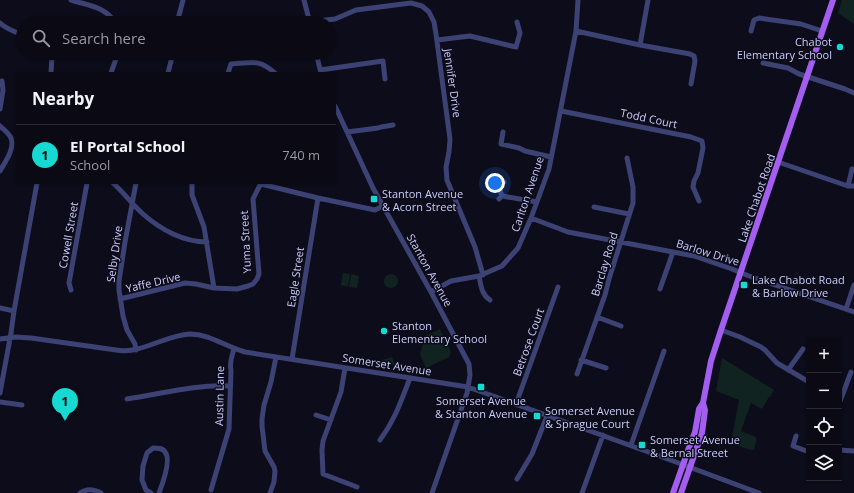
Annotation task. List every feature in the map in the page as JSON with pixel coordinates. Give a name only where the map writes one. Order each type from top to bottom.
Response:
[{"type":"main road","name":"Lake Chabot Road","points":[[673,493],[695,432],[699,409],[703,403],[711,361],[721,330],[833,0]]},
{"type":"main road","name":"Lake Chabot Road","points":[[681,493],[702,433],[705,410],[703,403]]},
{"type":"street","points":[[72,0],[102,9],[111,16]]},
{"type":"street","points":[[178,16],[183,0]]},
{"type":"street","points":[[304,0],[307,16]]},
{"type":"street","name":"Carlton Avenue","points":[[431,292],[451,281],[481,275],[502,266],[518,248],[549,169],[576,31],[578,0]]},
{"type":"street","points":[[640,45],[648,0]]},
{"type":"street","name":"Jennifer Drive","points":[[336,19],[356,10],[407,4],[415,4],[425,8],[431,15],[434,22],[437,40],[450,139],[446,168],[448,180],[474,247],[481,275],[483,293],[490,300]]},
{"type":"street","points":[[751,31],[754,20],[759,18],[801,24],[822,32]]},
{"type":"street","points":[[437,40],[470,36],[516,47],[520,33],[517,22]]},
{"type":"street","points":[[0,23],[16,32]]},
{"type":"street","points":[[576,31],[690,54],[694,56],[695,61],[691,84]]},
{"type":"street","points":[[51,60],[52,72]]},
{"type":"street","points":[[111,72],[116,60]]},
{"type":"street","points":[[168,72],[171,60]]},
{"type":"street","points":[[318,60],[321,72],[383,61],[385,79]]},
{"type":"street","points":[[228,72],[231,64],[257,62],[265,65],[274,72]]},
{"type":"street","points":[[763,63],[788,68],[799,74],[854,93]]},
{"type":"street","points":[[0,109],[3,90],[2,81]]},
{"type":"street","name":"Stanton Avenue","points":[[336,108],[373,188],[431,292],[471,370],[467,393],[432,493]]},
{"type":"street","name":"Todd Court","points":[[560,111],[702,141],[703,148],[698,173],[693,187],[699,201]]},
{"type":"street","points":[[347,132],[394,125]]},
{"type":"street","points":[[0,126],[11,138],[12,144],[10,153],[0,171]]},
{"type":"street","points":[[503,132],[501,144],[551,157]]},
{"type":"street","name":"Barclay Road","points":[[577,374],[605,295],[633,203],[633,187],[627,158]]},
{"type":"street","points":[[778,162],[851,186],[852,169]]},
{"type":"street","points":[[504,182],[501,183],[500,186],[501,198],[537,202]]},
{"type":"street","points":[[0,393],[37,184]]},
{"type":"street","name":"Cowell Street","points":[[71,290],[69,284],[87,184]]},
{"type":"street","points":[[114,184],[143,214],[163,229],[196,242],[207,242]]},
{"type":"street","name":"Selby Drive","points":[[136,184],[119,281],[120,299],[125,324],[135,344],[136,350]]},
{"type":"street","points":[[192,184],[192,195],[204,227],[214,288]]},
{"type":"street","name":"Yuma Street","points":[[237,288],[253,284],[259,274],[253,199],[260,184]]},
{"type":"street","points":[[265,184],[318,198],[375,210],[383,206]]},
{"type":"street","name":"Eagle Street","points":[[292,359],[318,198]]},
{"type":"street","points":[[594,207],[630,214]]},
{"type":"street","name":"Barlow Drive","points":[[531,218],[568,232],[694,256],[854,312]]},
{"type":"street","points":[[660,289],[673,252]]},
{"type":"street","name":"Yaffe Drive","points":[[120,299],[185,284],[196,284],[214,288],[237,288]]},
{"type":"street","points":[[846,309],[854,285]]},
{"type":"street","name":"Betrose Court","points":[[516,404],[558,287]]},
{"type":"street","points":[[0,308],[14,311]]},
{"type":"street","points":[[597,317],[621,326]]},
{"type":"street","points":[[721,330],[761,347],[777,362],[806,380]]},
{"type":"street","name":"Somerset Avenue","points":[[0,340],[10,338],[31,338],[116,350],[136,350],[171,338],[191,334],[205,336],[234,349],[245,352],[468,387],[631,445],[759,493]]},
{"type":"street","name":"Austin Lane","points":[[211,490],[229,429],[230,362],[234,349]]},
{"type":"street","points":[[788,370],[803,349]]},
{"type":"street","points":[[631,445],[664,351]]},
{"type":"street","points":[[270,493],[274,482],[275,471],[265,451],[262,418],[276,357]]},
{"type":"street","points":[[582,360],[606,368]]},
{"type":"street","points":[[346,368],[340,392],[322,445],[323,474],[357,487]]},
{"type":"street","points":[[842,392],[851,372]]},
{"type":"street","points":[[380,440],[400,407],[410,378]]},
{"type":"street","points":[[128,399],[196,387],[230,386]]},
{"type":"street","points":[[0,402],[22,405]]},
{"type":"street","points":[[316,415],[331,420]]},
{"type":"street","points":[[517,479],[532,454],[547,416]]},
{"type":"street","points":[[582,493],[603,435]]},
{"type":"street","points":[[796,436],[793,446],[806,451]]},
{"type":"street","points":[[151,493],[146,490],[142,480],[143,466],[147,453],[153,448],[160,449],[165,452],[167,457],[167,466],[159,493]]},
{"type":"street","points":[[842,450],[854,451]]},
{"type":"street","points":[[80,493],[84,490],[93,489],[101,493]]},
{"type":"green space","points":[[842,0],[854,0],[854,24],[838,13]]},
{"type":"green space","points":[[343,273],[350,274],[348,287],[341,285]]},
{"type":"green space","points":[[351,274],[359,276],[357,288],[349,287]]},
{"type":"green space","points":[[388,274],[394,274],[398,278],[398,284],[394,288],[388,288],[384,284],[384,278]]},
{"type":"green space","points":[[440,329],[451,352],[449,357],[426,368],[420,354],[425,336]]},
{"type":"green space","points":[[392,357],[395,364],[385,368],[382,360]]},
{"type":"green space","points":[[722,358],[774,390],[762,409],[751,403],[741,431],[756,437],[754,450],[735,445],[731,442],[739,400],[716,391]]},
{"type":"place","name":"Chabot Elementary School","points":[[840,47]]},
{"type":"place","name":"Stanton Avenue & Acorn Street","points":[[374,199]]},
{"type":"place","name":"Lake Chabot Road & Barlow Drive","points":[[744,285]]},
{"type":"place","name":"Stanton Elementary School","points":[[384,331]]},
{"type":"place","name":"Somerset Avenue & Stanton Avenue","points":[[481,387]]},
{"type":"place","name":"Somerset Avenue & Sprague Court","points":[[537,416]]},
{"type":"place","name":"El Portal School","points":[[65,421]]},
{"type":"place","name":"Somerset Avenue & Bernal Street","points":[[642,445]]}]
